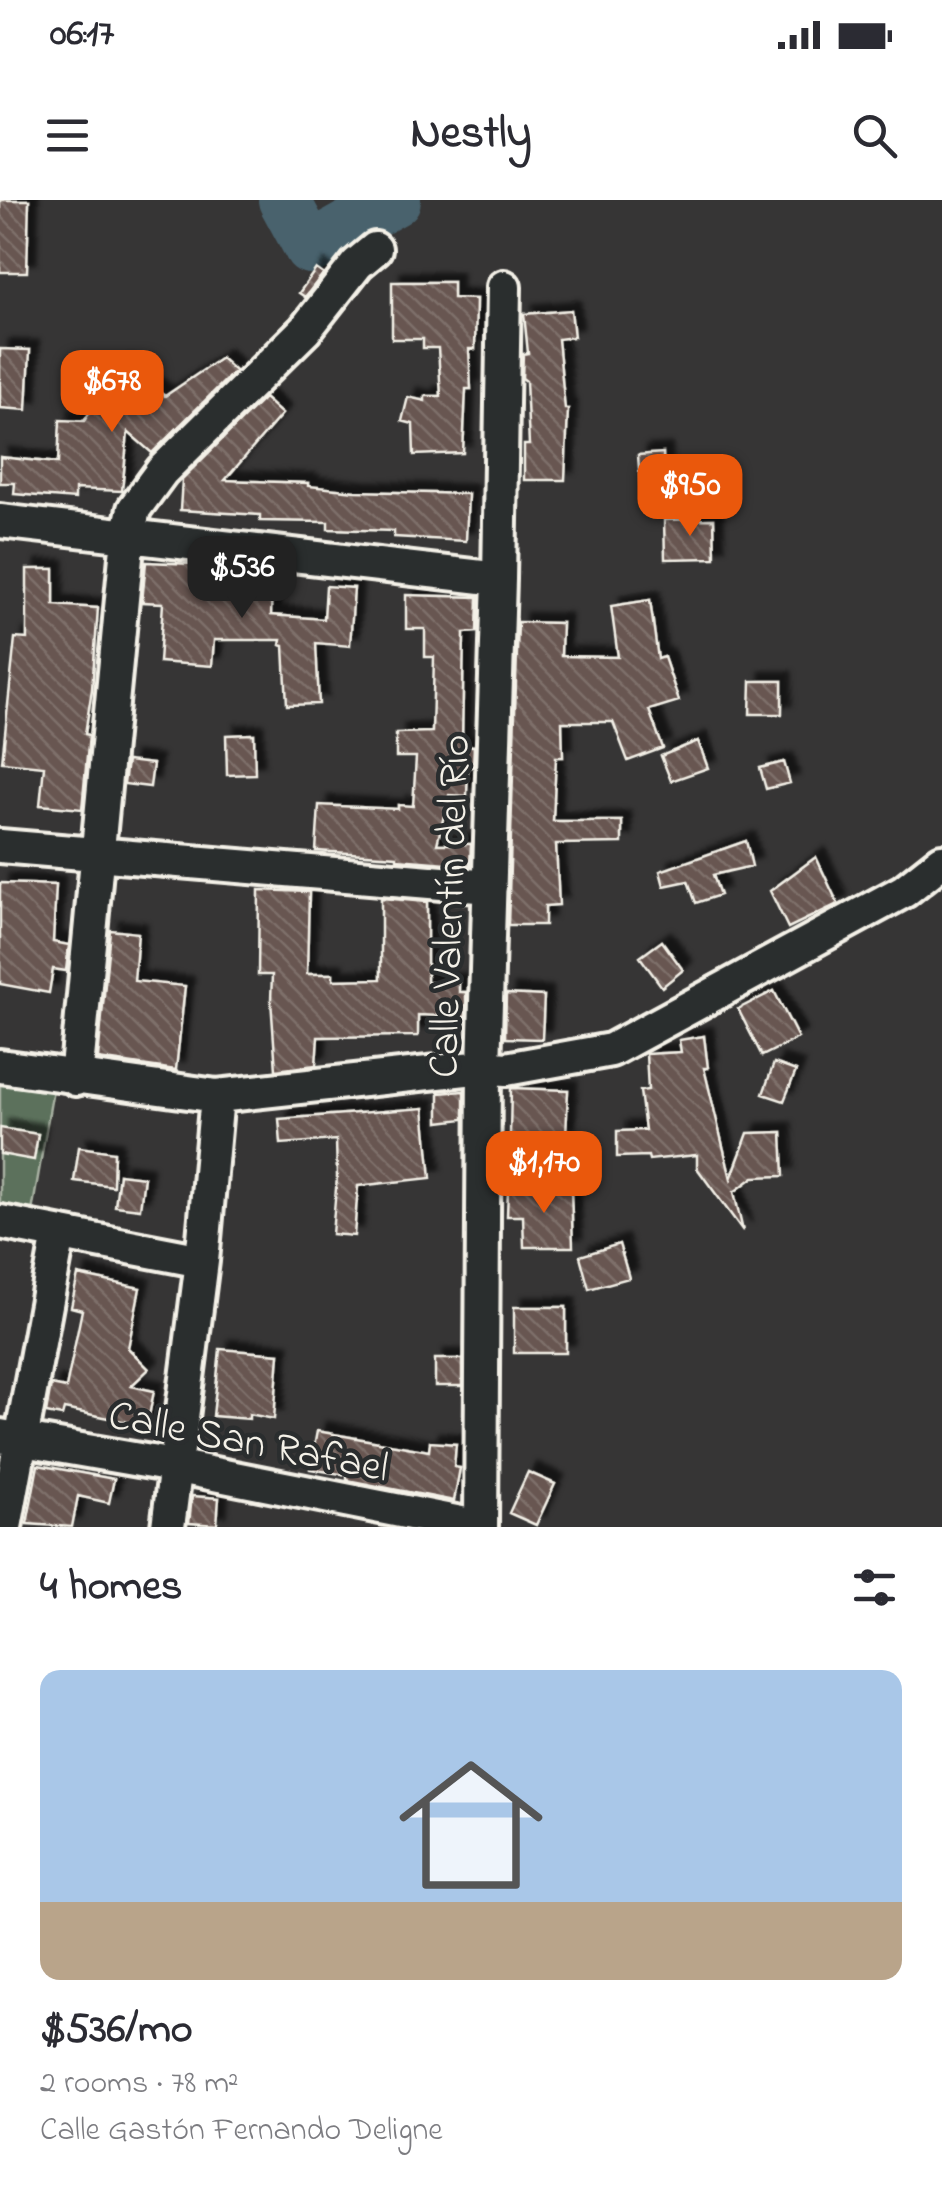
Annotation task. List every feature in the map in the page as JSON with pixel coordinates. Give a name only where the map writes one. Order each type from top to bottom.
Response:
[{"type":"street","points":[[76,1079],[128,536],[134,509],[162,471],[305,330],[357,264],[375,249]]},
{"type":"street","name":"Calle Valentín del Río","points":[[481,1527],[484,1067],[504,287]]},
{"type":"street","points":[[0,521],[499,579]]},
{"type":"street","points":[[0,846],[490,887]]},
{"type":"street","points":[[0,1066],[217,1096],[484,1067],[506,1068],[611,1050],[904,891],[942,861]]},
{"type":"street","points":[[168,1527],[202,1260],[217,1096]]},
{"type":"street","points":[[0,1222],[202,1260]]},
{"type":"street","points":[[5,1527],[10,1438],[59,1234]]},
{"type":"street","name":"Calle San Rafael","points":[[10,1438],[481,1527]]},
{"type":"green space","points":[[0,1080],[53,1089],[32,1212],[0,1207]]},
{"type":"building","points":[[0,200],[29,200],[27,272],[0,272]]},
{"type":"building","points":[[316,269],[323,274],[305,297],[299,293]]},
{"type":"building","points":[[392,282],[453,282],[453,298],[476,299],[475,349],[469,349],[471,389],[466,389],[463,453],[414,455],[413,424],[402,421],[408,397],[425,401],[425,396],[441,396],[438,348],[423,348],[423,339],[392,339]]},
{"type":"building","points":[[571,310],[574,337],[558,339],[568,409],[565,480],[524,480],[524,445],[529,445],[526,381],[522,378],[523,354],[528,353],[524,314]]},
{"type":"building","points":[[0,349],[30,350],[27,410],[0,408]]},
{"type":"building","points":[[221,358],[235,371],[152,453],[128,432],[122,491],[75,489],[75,499],[14,494],[15,483],[0,483],[0,457],[58,463],[60,420],[84,421],[122,366],[165,396]]},
{"type":"building","points":[[264,398],[282,414],[225,480],[308,483],[355,491],[468,494],[466,541],[394,537],[394,531],[328,529],[328,522],[260,521],[260,515],[180,510],[182,479]]},
{"type":"building","points":[[663,453],[665,498],[641,499],[638,455]]},
{"type":"building","points":[[714,519],[715,558],[665,559],[664,520]]},
{"type":"building","points":[[146,562],[194,564],[193,575],[272,576],[271,615],[324,619],[326,586],[354,588],[350,646],[316,643],[319,704],[287,705],[281,640],[214,640],[212,666],[159,662],[163,603],[142,602]]},
{"type":"building","points":[[27,569],[54,569],[54,605],[98,608],[82,809],[40,805],[44,766],[2,762],[15,638],[27,639]]},
{"type":"building","points":[[406,595],[478,597],[477,632],[464,633],[462,745],[474,746],[473,767],[468,767],[467,796],[449,795],[437,844],[471,844],[470,865],[316,851],[319,805],[398,809],[398,805],[413,806],[416,757],[396,757],[396,733],[432,732],[434,657],[425,657],[425,629],[406,629]]},
{"type":"building","points":[[650,600],[658,659],[664,657],[679,701],[649,710],[663,748],[628,761],[613,722],[562,722],[563,757],[556,757],[553,821],[622,821],[622,843],[556,844],[559,905],[545,906],[545,925],[508,925],[518,622],[562,623],[561,656],[618,657],[611,606]]},
{"type":"building","points":[[751,681],[782,681],[782,714],[750,714]]},
{"type":"building","points":[[254,734],[255,774],[227,775],[226,735]]},
{"type":"building","points":[[698,741],[708,768],[671,781],[661,756]]},
{"type":"building","points":[[127,761],[153,764],[150,787],[124,784]]},
{"type":"building","points":[[784,762],[790,783],[766,789],[760,768]]},
{"type":"building","points":[[746,841],[752,866],[713,875],[720,895],[696,903],[688,881],[664,886],[660,871]]},
{"type":"building","points":[[816,857],[838,904],[788,928],[770,891]]},
{"type":"building","points":[[0,883],[56,885],[53,942],[69,945],[66,971],[53,969],[49,993],[0,984]]},
{"type":"building","points":[[259,890],[309,892],[307,974],[333,974],[333,980],[381,979],[381,898],[427,902],[427,982],[459,983],[459,992],[466,992],[466,1017],[418,1015],[418,1036],[318,1037],[316,1065],[276,1070],[272,975],[258,975]]},
{"type":"building","points":[[110,930],[138,933],[134,981],[185,986],[176,1070],[98,1059]]},
{"type":"building","points":[[662,941],[683,970],[662,987],[640,957]]},
{"type":"building","points":[[774,991],[798,1038],[762,1056],[738,1009]]},
{"type":"building","points":[[506,994],[544,996],[542,1039],[505,1038]]},
{"type":"building","points":[[704,1036],[708,1068],[704,1068],[731,1179],[748,1133],[782,1132],[784,1176],[754,1177],[734,1192],[743,1231],[697,1168],[697,1155],[649,1160],[648,1156],[617,1157],[617,1131],[645,1130],[640,1091],[648,1090],[646,1054],[681,1052],[679,1040]]},
{"type":"building","points":[[774,1063],[796,1071],[784,1101],[763,1094]]},
{"type":"building","points":[[511,1088],[568,1090],[566,1137],[510,1135]]},
{"type":"building","points":[[464,1091],[464,1119],[439,1122],[439,1093]]},
{"type":"building","points":[[424,1108],[431,1178],[358,1186],[354,1236],[332,1234],[336,1140],[281,1144],[279,1119]]},
{"type":"building","points":[[0,1128],[38,1134],[34,1160],[0,1154]]},
{"type":"building","points":[[79,1147],[114,1152],[113,1186],[74,1181]]},
{"type":"building","points":[[119,1174],[144,1177],[140,1209],[115,1206]]},
{"type":"building","points":[[571,1188],[573,1247],[524,1247],[523,1216],[507,1216],[508,1189]]},
{"type":"building","points":[[619,1244],[629,1278],[589,1289],[580,1256]]},
{"type":"building","points":[[78,1275],[140,1288],[128,1348],[149,1369],[131,1386],[154,1391],[147,1426],[64,1409],[62,1416],[46,1413],[51,1385],[66,1388],[82,1310],[71,1307]]},
{"type":"building","points":[[514,1307],[566,1307],[566,1353],[514,1353]]},
{"type":"building","points":[[220,1349],[279,1354],[274,1419],[249,1414],[249,1419],[213,1416]]},
{"type":"building","points":[[435,1359],[462,1359],[462,1386],[435,1386]]},
{"type":"building","points":[[317,1431],[429,1451],[430,1442],[456,1444],[454,1467],[460,1468],[454,1501],[310,1469]]},
{"type":"building","points":[[38,1465],[114,1479],[109,1503],[78,1496],[72,1527],[27,1524]]},
{"type":"building","points":[[528,1472],[555,1484],[536,1525],[509,1513]]},
{"type":"building","points":[[192,1496],[219,1498],[217,1525],[189,1523]]},
{"type":"waterway","points":[[284,200],[310,248],[395,200]]}]
